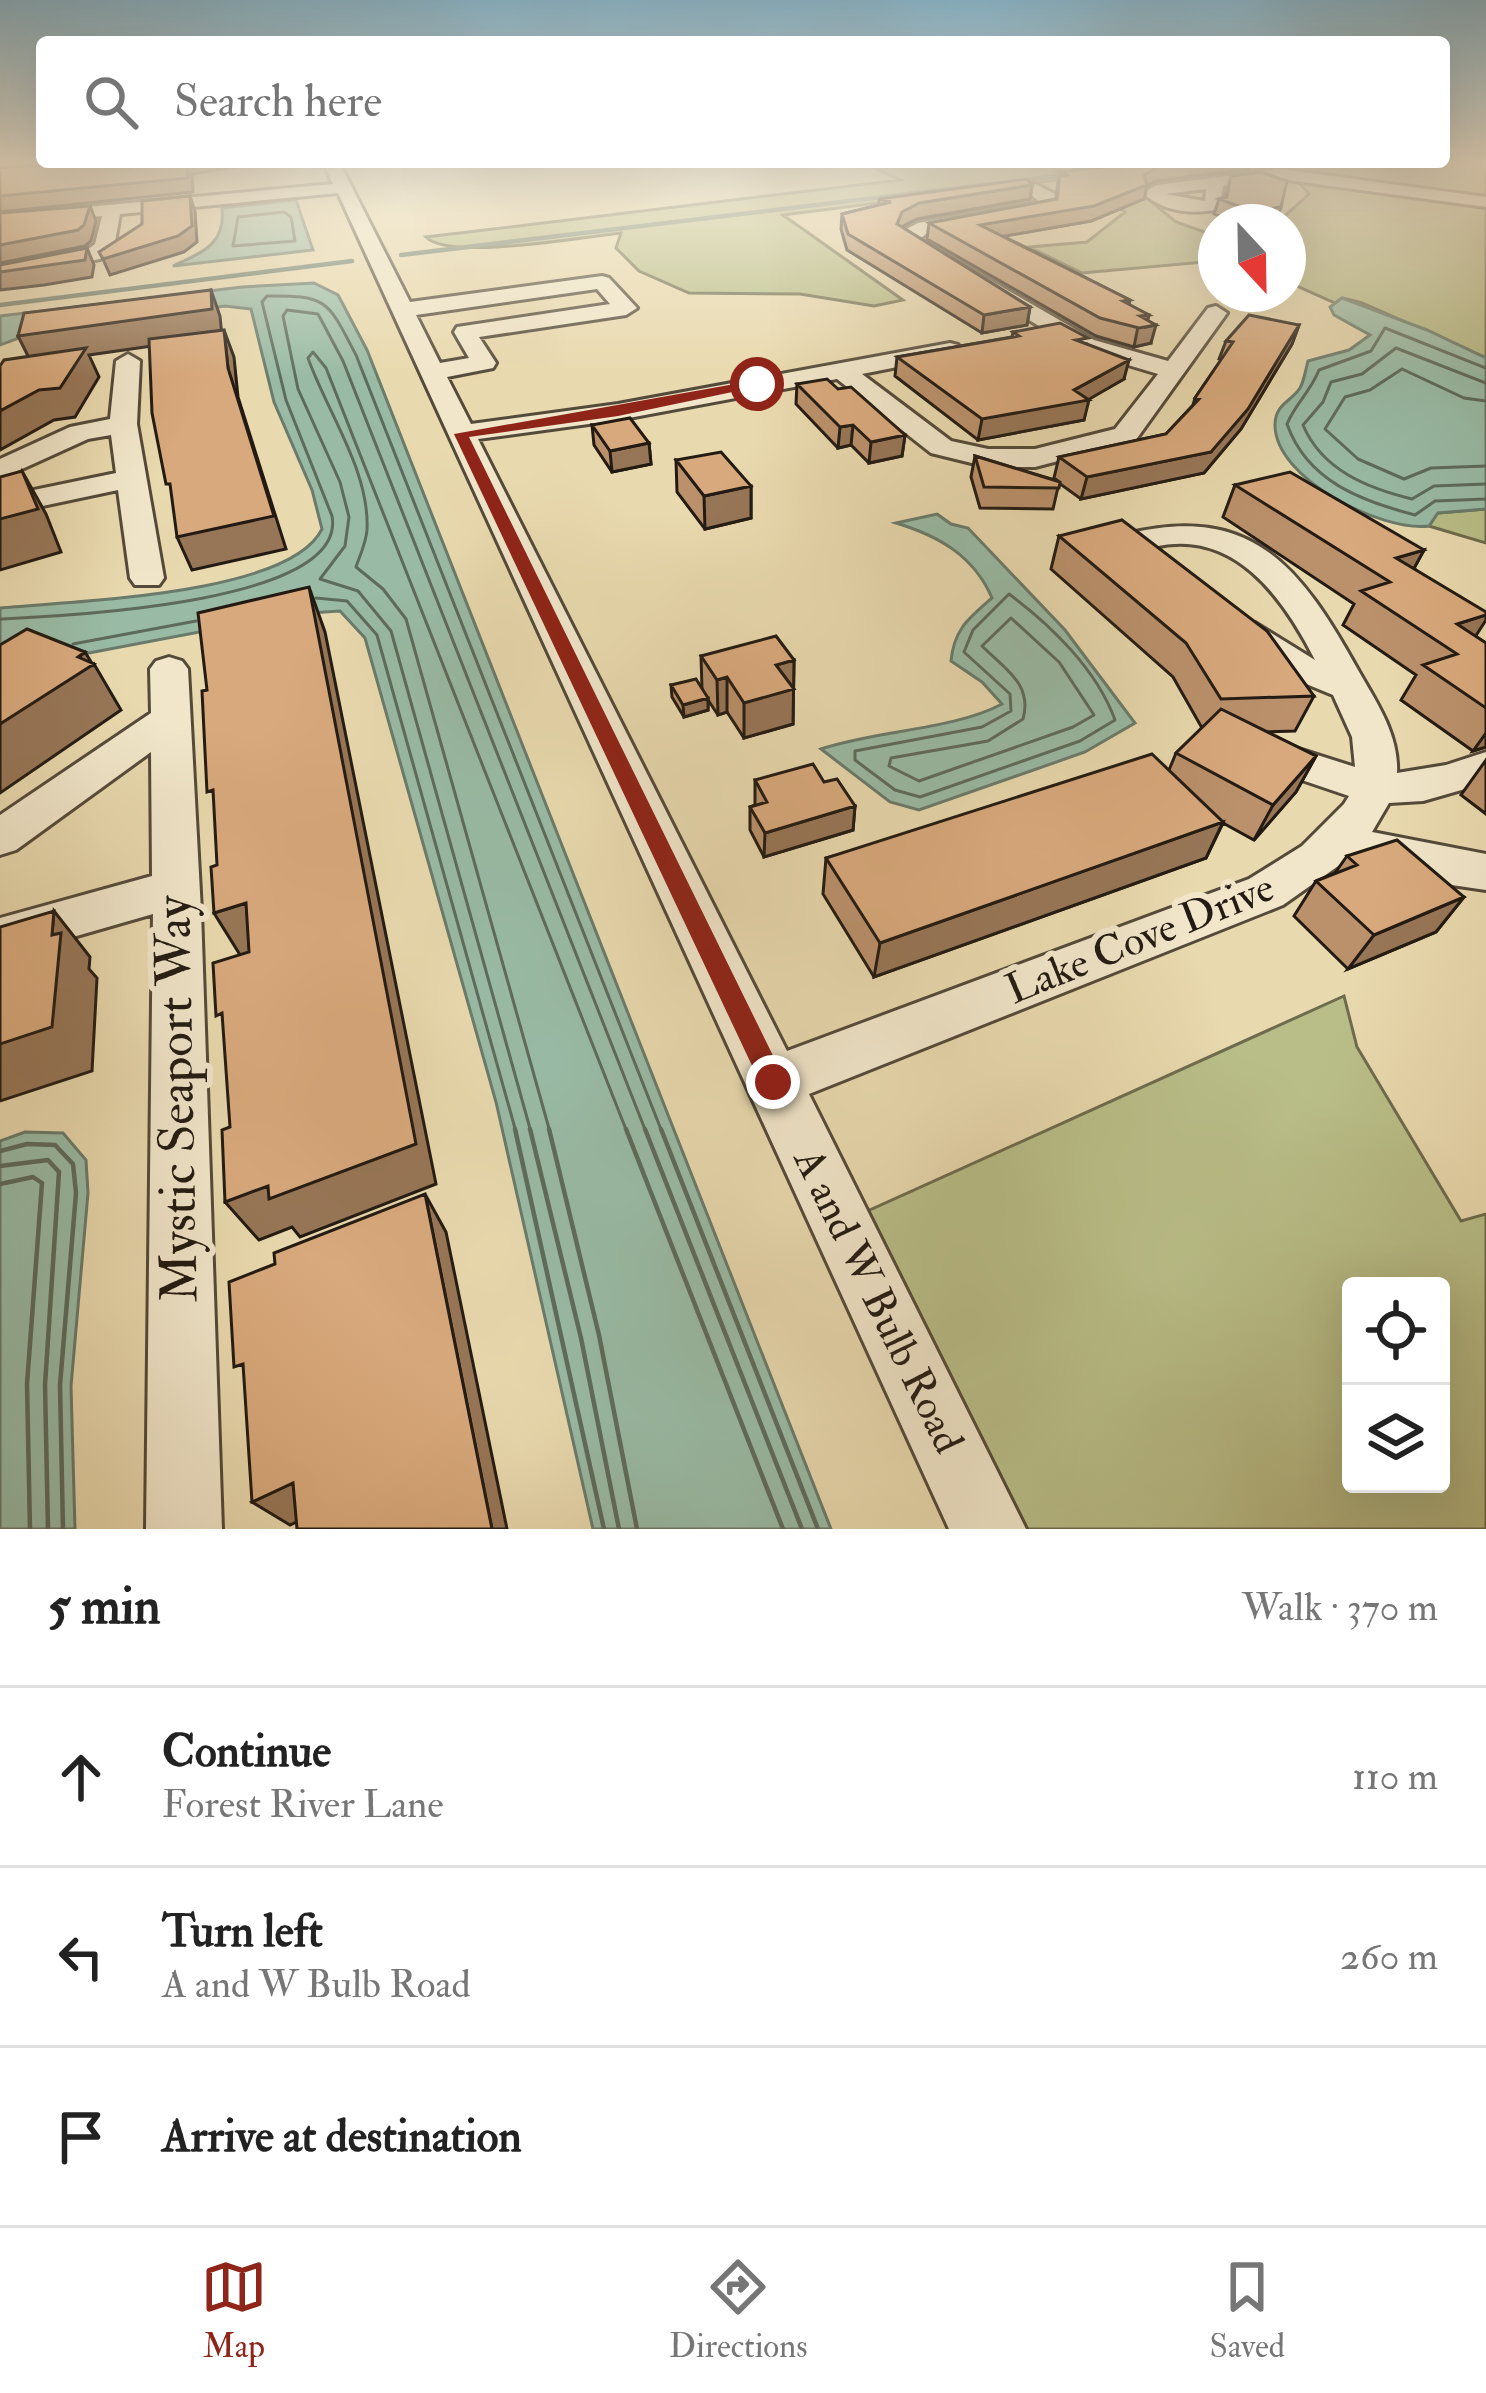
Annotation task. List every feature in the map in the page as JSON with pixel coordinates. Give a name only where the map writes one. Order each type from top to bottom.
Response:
[{"type":"street","points":[[0,273],[93,254],[104,247],[107,235]]},
{"type":"street","name":"A and W Bulb Road","points":[[366,235],[988,1529]]},
{"type":"street","points":[[912,235],[909,241],[1100,352],[1172,370]]},
{"type":"street","points":[[402,310],[456,317],[626,308],[602,282],[456,317]]},
{"type":"street","points":[[840,370],[941,447],[1011,459],[1054,454],[1125,435],[1172,370],[1227,312]]},
{"type":"street","points":[[431,372],[484,363],[456,317]]},
{"type":"street","points":[[1015,338],[1059,330]]},
{"type":"street","points":[[461,434],[618,412],[971,346]]},
{"type":"street","points":[[128,361],[123,424],[147,578]]},
{"type":"street","points":[[0,470],[65,439],[123,424]]},
{"type":"street","points":[[0,506],[130,479]]},
{"type":"street","points":[[1348,687],[1295,666],[1208,607],[1140,554],[1135,547],[1138,541],[1195,531],[1221,538],[1292,590],[1348,687],[1375,747],[1372,788]]},
{"type":"street","name":"Mystic Seaport Way","points":[[0,838],[169,694],[184,1529]]},
{"type":"street","points":[[1264,752],[1372,788],[1423,788],[1486,767]]},
{"type":"street","name":"Lake Cove Drive","points":[[773,1082],[1266,892],[1311,866],[1339,840],[1366,806],[1372,788]]},
{"type":"street","points":[[1339,840],[1431,864],[1486,872]]},
{"type":"street","points":[[0,938],[174,889]]},
{"type":"green space","points":[[602,235],[488,247],[439,244],[426,237]]},
{"type":"green space","points":[[620,235],[812,235],[903,300],[874,306],[800,294],[689,293],[639,271],[616,248]]},
{"type":"green space","points":[[1095,235],[1198,235],[1198,263],[1082,273],[1029,247],[1087,242]]},
{"type":"green space","points":[[1306,235],[1486,235],[1486,358],[1362,303],[1343,298],[1335,303],[1306,290]]},
{"type":"green space","points":[[1486,509],[1486,543],[1429,526],[1437,513]]},
{"type":"green space","points":[[1344,996],[1357,1047],[1461,1221],[1486,1214],[1486,1529],[1018,1529],[861,1214]]},
{"type":"water","points":[[308,235],[313,250],[173,266],[203,251],[216,238]]},
{"type":"water","points":[[314,283],[338,295],[367,350],[831,1529],[593,1529],[496,1102],[365,638],[340,611],[294,614],[73,656],[0,680],[0,608],[124,598],[224,582],[268,569],[302,551],[322,529],[312,490],[274,402],[251,309],[225,306],[38,331],[0,345],[0,316]]},
{"type":"water","points":[[1342,298],[1486,358],[1486,509],[1438,513],[1429,526],[1409,526],[1334,498],[1292,464],[1280,445],[1276,418],[1300,388],[1308,361],[1349,350],[1370,335],[1334,315],[1330,307]]},
{"type":"water","points":[[937,514],[968,528],[1065,630],[1135,723],[1085,752],[919,810],[890,802],[821,749],[961,719],[1002,704],[982,682],[951,661],[959,632],[992,598],[984,583],[953,550],[896,523]]},
{"type":"water","points":[[25,1132],[63,1133],[86,1160],[88,1193],[71,1386],[75,1529],[0,1529],[0,1141]]},
{"type":"building","points":[[0,235],[50,235],[0,245]]},
{"type":"building","points":[[125,235],[179,235],[103,259],[99,252]]},
{"type":"building","points":[[850,235],[915,235],[1030,307],[984,315]]},
{"type":"building","points":[[951,235],[1001,235],[1130,300],[1123,301],[1149,315],[1140,316],[1156,325],[1139,328],[1100,318]]},
{"type":"building","points":[[87,248],[85,260],[0,272],[0,265]]},
{"type":"building","points":[[211,290],[212,309],[18,336],[24,313]]},
{"type":"building","points":[[1249,315],[1299,325],[1248,409],[1211,452],[1087,477],[1059,457],[1166,434],[1199,399],[1195,398],[1233,342],[1226,341]]},
{"type":"building","points":[[1060,323],[1088,338],[1076,340],[1129,360],[1074,390],[1089,400],[982,419],[897,357],[1019,336],[1013,332]]},
{"type":"building","points":[[224,330],[228,368],[274,516],[177,537],[170,484],[166,484],[152,413],[149,339]]},
{"type":"building","points":[[86,348],[60,388],[39,390],[0,411],[4,360]]},
{"type":"building","points":[[827,379],[838,389],[851,387],[905,435],[871,442],[853,425],[840,427],[797,384]]},
{"type":"building","points":[[630,418],[649,443],[610,451],[592,425]]},
{"type":"building","points":[[721,452],[751,486],[704,496],[676,460]]},
{"type":"building","points":[[975,456],[1060,482],[1059,488],[984,487]]},
{"type":"building","points":[[22,471],[38,509],[0,519],[0,477]]},
{"type":"building","points":[[1290,472],[1424,550],[1396,558],[1486,612],[1457,624],[1486,643],[1486,708],[1423,665],[1457,654],[1361,591],[1390,582],[1235,485]]},
{"type":"building","points":[[1122,520],[1267,631],[1314,696],[1221,699],[1186,643],[1059,536]]},
{"type":"building","points":[[309,587],[416,1144],[269,1199],[268,1186],[225,1202],[222,1130],[230,1127],[222,1013],[216,1016],[213,963],[249,952],[246,903],[214,913],[213,790],[207,792],[202,691],[207,690],[198,613]]},
{"type":"building","points":[[27,629],[85,652],[78,657],[94,664],[0,724],[0,645]]},
{"type":"building","points":[[776,636],[794,660],[776,665],[794,689],[744,703],[727,677],[717,680],[701,656]]},
{"type":"building","points":[[696,679],[708,698],[683,705],[671,685]]},
{"type":"building","points":[[1221,709],[1316,756],[1273,805],[1176,753]]},
{"type":"building","points":[[1152,754],[1223,822],[880,943],[826,858]]},
{"type":"building","points":[[813,764],[824,782],[837,779],[855,806],[765,833],[750,807],[767,802],[755,780]]},
{"type":"building","points":[[1397,840],[1464,897],[1374,935],[1316,881],[1357,865],[1347,856]]},
{"type":"building","points":[[54,911],[52,935],[61,933],[52,1027],[0,1044],[0,927]]},
{"type":"building","points":[[425,1194],[492,1529],[297,1529],[293,1483],[252,1502],[243,1364],[234,1367],[229,1282],[275,1264],[274,1253]]},
{"type":"waterway","points":[[401,255],[564,235]]},
{"type":"waterway","points":[[0,305],[352,261]]},
{"type":"route","points":[[757,384],[596,416],[556,417],[461,434],[773,1082]]}]
